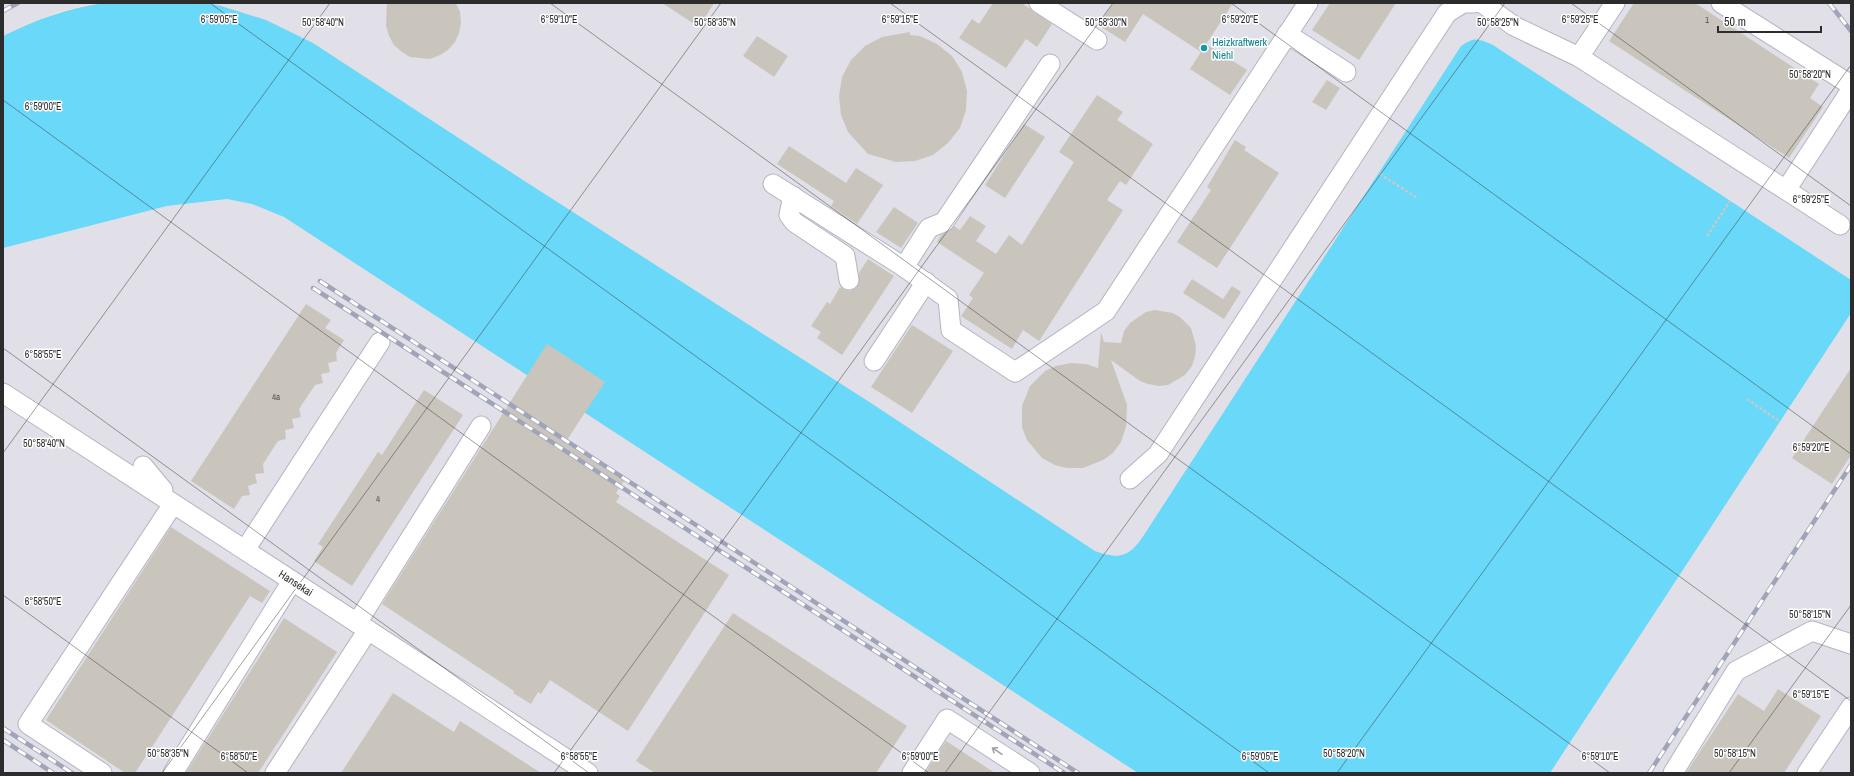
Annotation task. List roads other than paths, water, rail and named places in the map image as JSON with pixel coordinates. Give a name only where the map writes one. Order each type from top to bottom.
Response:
[{"type":"lane","points":[[1039,3],[1097,40]]},
{"type":"lane","points":[[773,184],[904,267],[948,299],[950,330],[1015,372],[1106,311],[1308,3]]},
{"type":"lane","points":[[1130,479],[1158,454],[1448,13],[1463,3],[1474,3]]},
{"type":"lane","points":[[1482,3],[1514,26],[1579,57],[1840,225]]},
{"type":"lane","points":[[1579,57],[1615,3]]},
{"type":"lane","points":[[1720,3],[1851,85]]},
{"type":"lane","points":[[1287,34],[1346,72]]},
{"type":"lane","points":[[904,267],[929,228],[944,222],[1050,64]]},
{"type":"lane","points":[[1786,190],[1851,90]]},
{"type":"lane","points":[[793,196],[789,215],[794,222],[845,256],[849,280]]},
{"type":"lane","points":[[874,361],[926,282]]},
{"type":"lane","points":[[245,550],[380,342]]},
{"type":"lane","name":"Hansekai","points":[[3,393],[588,773]]},
{"type":"lane","points":[[275,773],[480,426]]},
{"type":"lane","points":[[102,773],[28,724],[174,504],[143,466]]},
{"type":"lane","points":[[174,773],[292,581]]},
{"type":"lane","points":[[1673,773],[1736,671],[1812,631],[1851,644]]},
{"type":"lane","points":[[1807,773],[1851,707]]},
{"type":"lane","points":[[912,773],[947,718],[1030,773]]},
{"type":"water","points":[[104,3],[206,3],[221,6],[266,20],[313,43],[523,180],[871,403],[1095,551],[1103,554],[1116,556],[1122,555],[1132,550],[1137,545],[1461,46],[1470,41],[1480,40],[1493,45],[1851,280],[1851,313],[1550,773],[1138,773],[284,217],[252,204],[227,199],[167,206],[3,248],[3,36],[52,15]]},
{"type":"railway","points":[[3,11],[18,3]]},
{"type":"railway","points":[[1829,3],[1851,31]]},
{"type":"railway","points":[[320,281],[1078,773]]},
{"type":"railway","points":[[313,288],[1064,773]]},
{"type":"railway","points":[[1649,773],[1851,465]]},
{"type":"railway","points":[[3,728],[72,773]]},
{"type":"railway","points":[[3,740],[53,773]]},
{"type":"place","name":"Heizkraftwerk Niehl","points":[[1204,48]]}]
